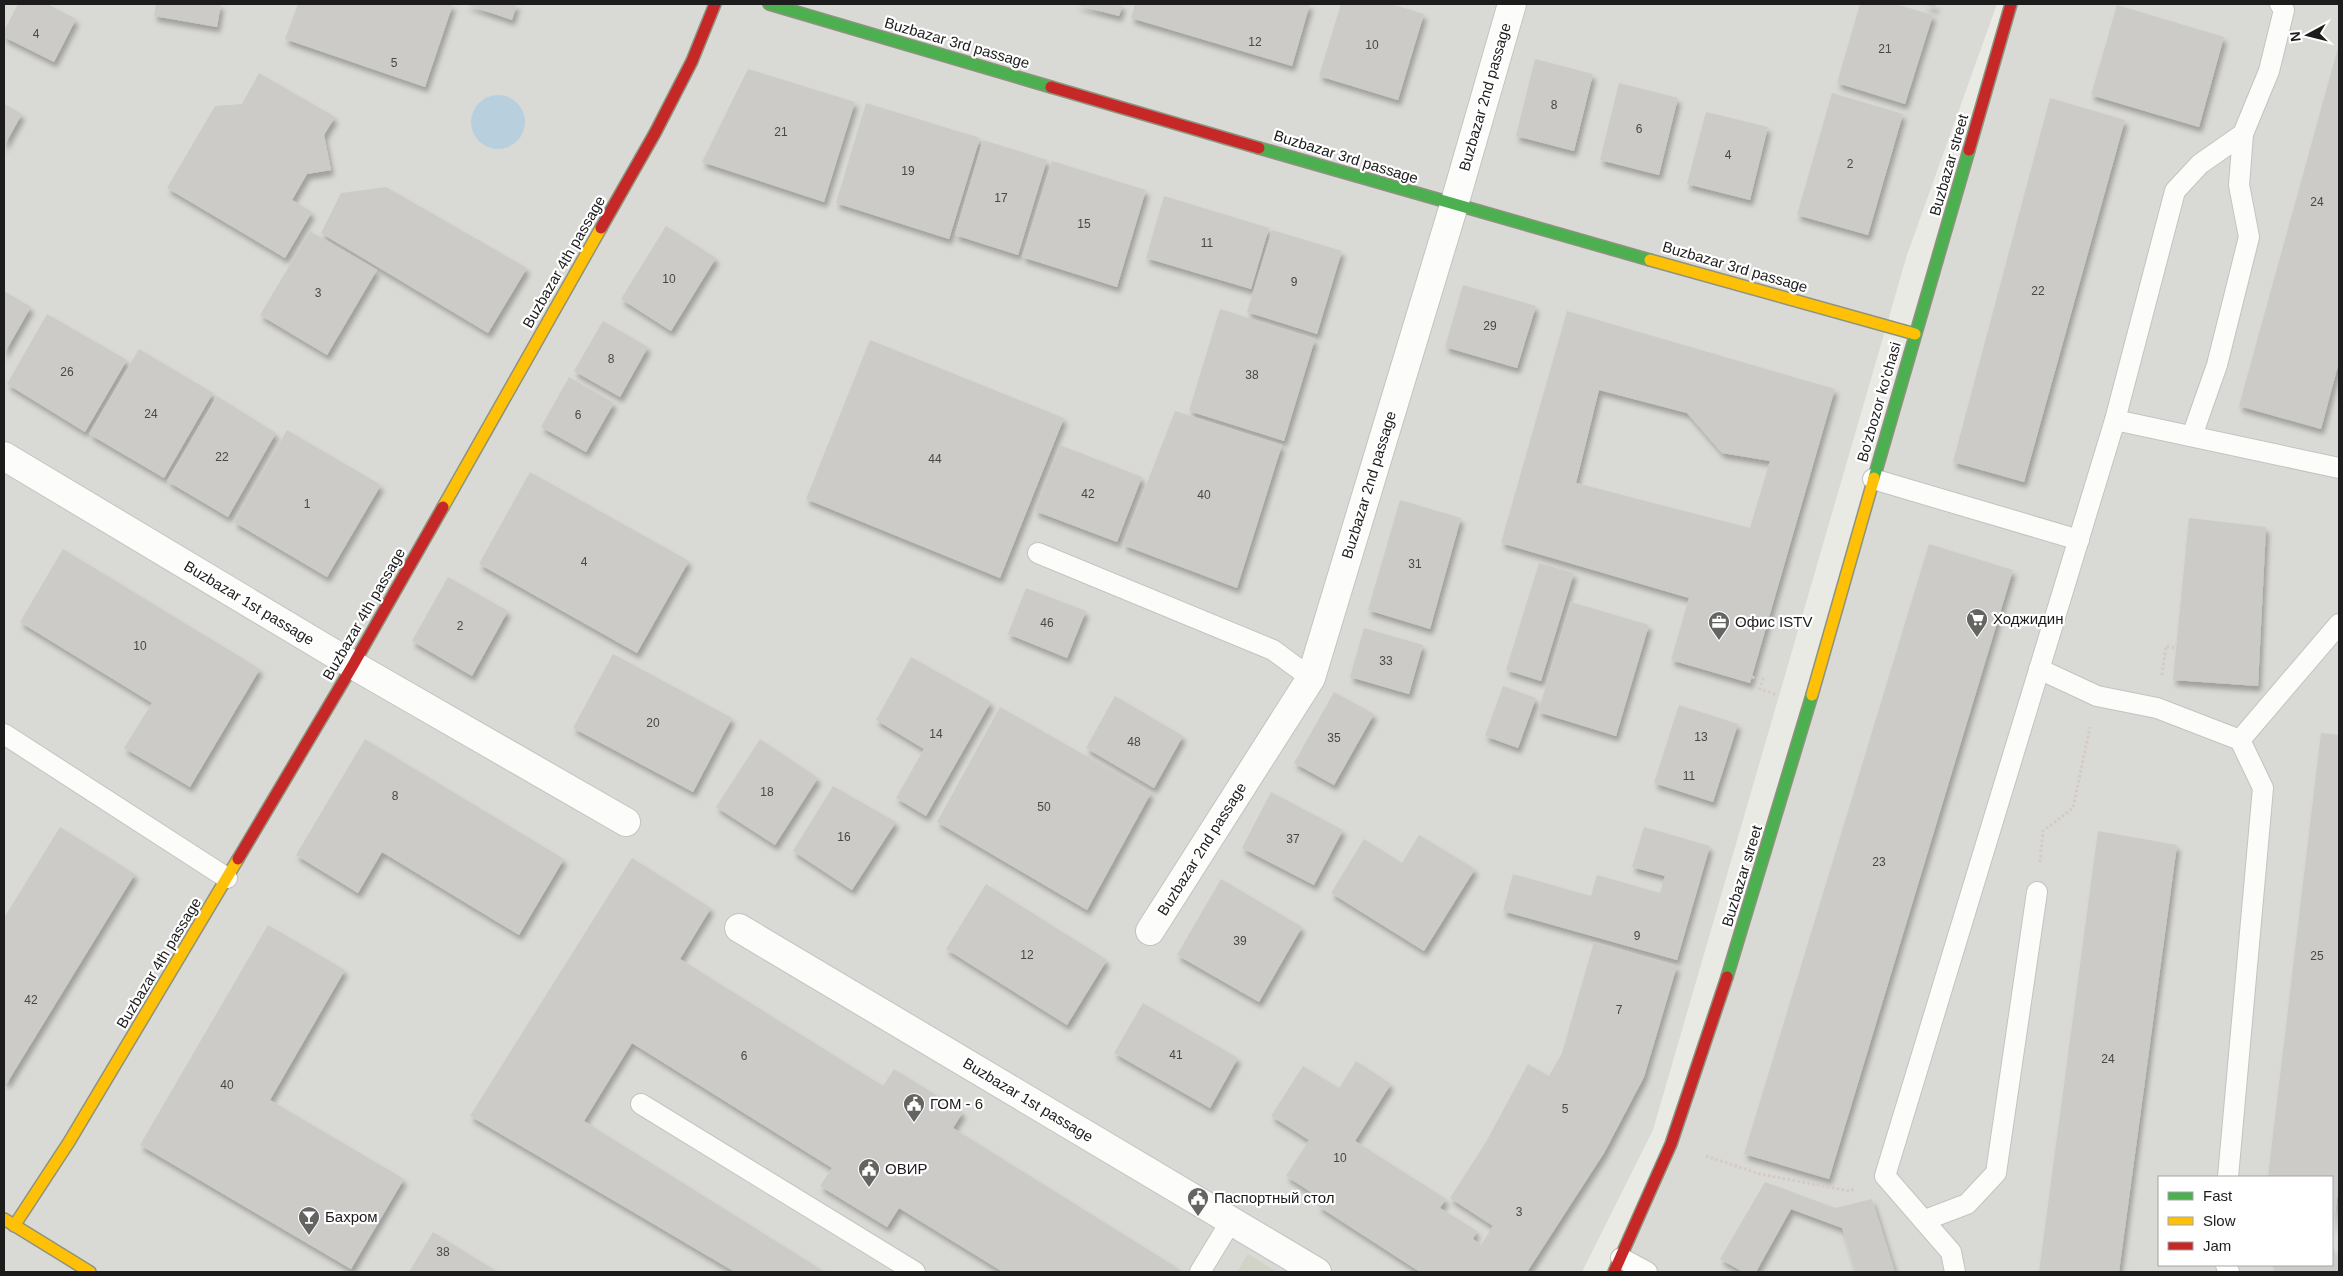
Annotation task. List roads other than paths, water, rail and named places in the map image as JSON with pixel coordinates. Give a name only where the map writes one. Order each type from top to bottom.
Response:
[{"type":"street","name":"Buzbazar 4th passage","points":[[14,1226],[69,1142],[353,664],[655,133],[692,61],[715,4]]},
{"type":"street","name":"Buzbazar 3rd passage","points":[[769,4],[1454,204],[1915,334]]},
{"type":"street","name":"Buzbazar 2nd passage","points":[[1150,931],[1311,678],[1454,204],[1512,4]]},
{"type":"street","name":"Buzbazar street","points":[[1915,334],[2011,4]]},
{"type":"street","name":"Bo'zbozor ko'chasi","points":[[1873,479],[1915,334]]},
{"type":"street","name":"Buzbazar 1st passage","points":[[4,456],[353,664],[626,822]]},
{"type":"street","name":"Buzbazar street","points":[[1617,1265],[1671,1144],[1735,949],[1809,705],[1873,479]]},
{"type":"street","name":"Buzbazar 1st passage","points":[[739,928],[1317,1272]]},
{"type":"street","points":[[4,1220],[90,1272]]},
{"type":"lane","points":[[2192,436],[2216,365],[2249,237],[2239,185],[2243,134],[2269,71],[2284,10],[2280,4]]},
{"type":"lane","points":[[1955,1272],[1951,1252],[1885,1176],[2115,420],[2175,191],[2200,164],[2243,134]]},
{"type":"lane","points":[[2115,420],[2339,468]]},
{"type":"lane","points":[[1873,479],[2079,540]]},
{"type":"lane","points":[[1038,553],[1274,650],[1311,678]]},
{"type":"lane","points":[[2240,740],[2339,624]]},
{"type":"lane","points":[[2039,669],[2097,696],[2157,708],[2240,740],[2264,788],[2228,1176]]},
{"type":"lane","points":[[4,734],[227,878]]},
{"type":"lane","points":[[1925,1220],[1967,1204],[1996,1173],[2037,892]]},
{"type":"lane","points":[[641,1104],[915,1272]]},
{"type":"lane","points":[[1200,1272],[1231,1222]]},
{"type":"lane","points":[[1617,1265],[1647,1272]]},
{"type":"water","points":[[493,95],[503,95],[513,99],[521,107],[525,122],[521,137],[513,145],[503,149],[493,149],[483,145],[475,137],[471,127],[471,117],[475,107],[483,99]]},
{"type":"place","name":"Ходжидин","points":[[1977,638]]},
{"type":"place","name":"Офис ISTV","points":[[1719,641]]},
{"type":"place","name":"ГОМ - 6","points":[[914,1123]]},
{"type":"place","name":"ОВИР","points":[[869,1188]]},
{"type":"place","name":"Паспортный стол","points":[[1198,1217]]},
{"type":"place","name":"Бахром","points":[[309,1236]]}]
